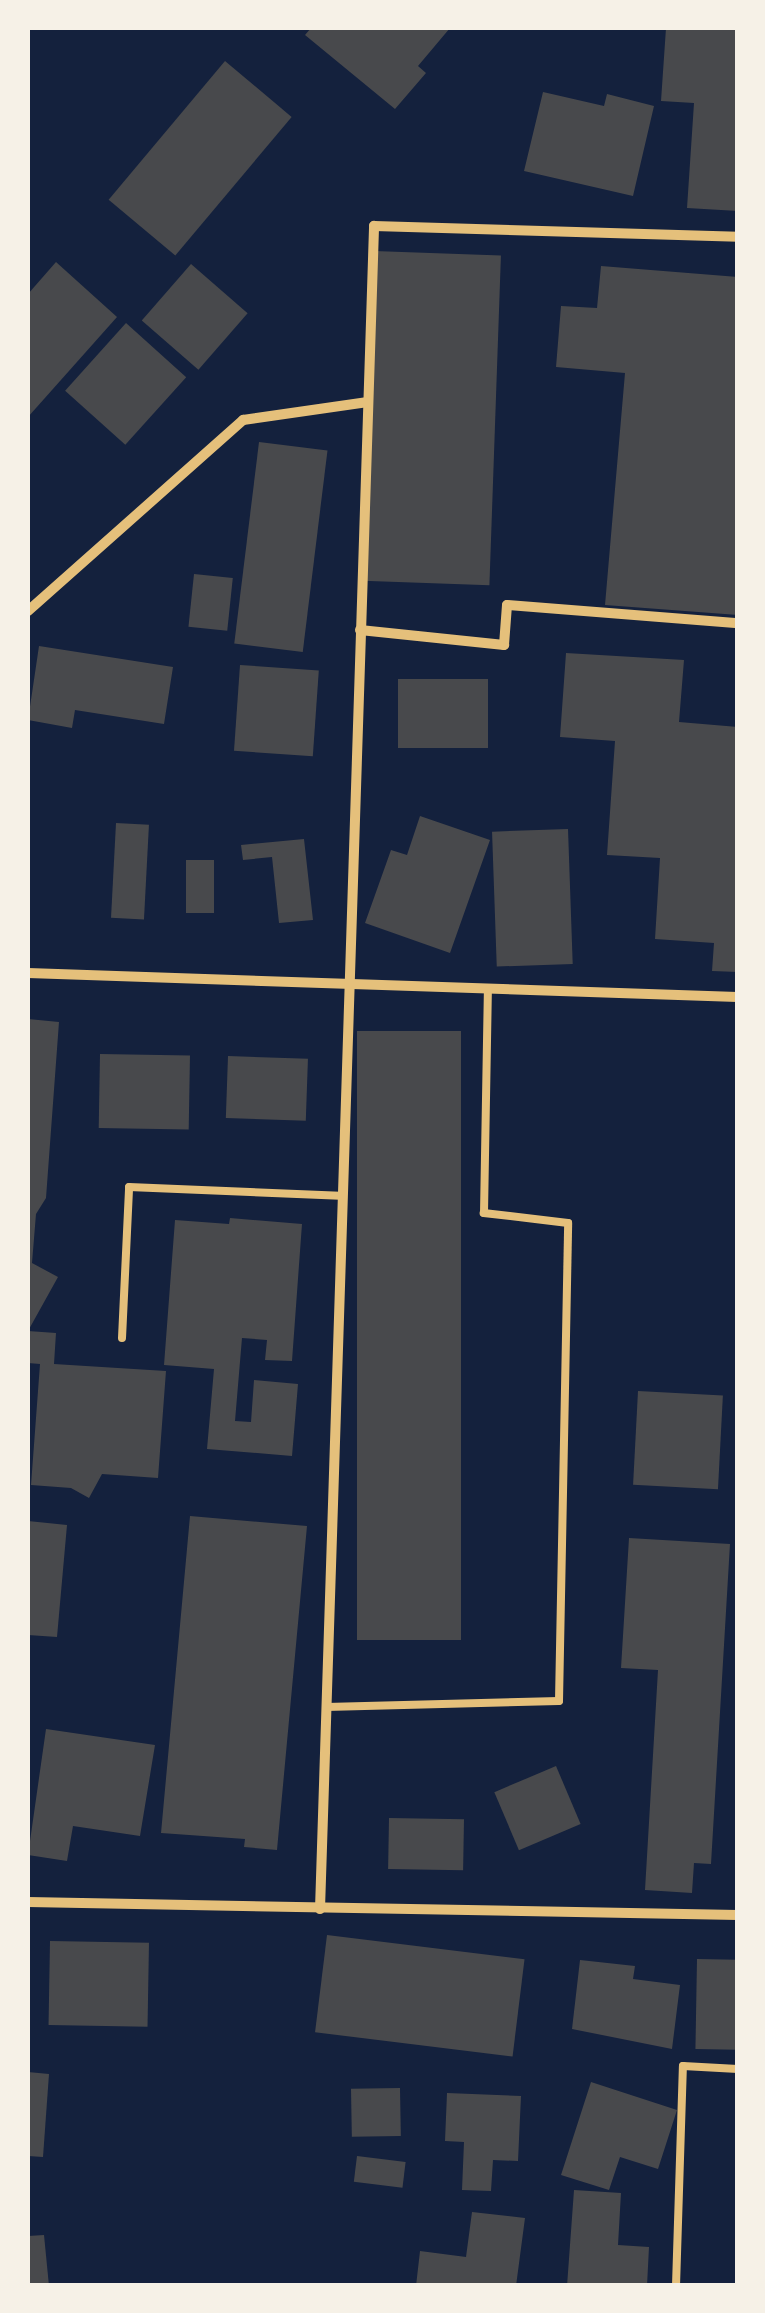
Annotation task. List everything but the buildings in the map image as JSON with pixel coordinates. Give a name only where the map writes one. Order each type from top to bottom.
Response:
[{"type":"street","points":[[320,1909],[346,989],[374,226],[738,237]]},
{"type":"street","points":[[28,611],[243,420],[368,402]]},
{"type":"street","points":[[360,630],[504,645],[507,605],[738,623]]},
{"type":"street","points":[[28,973],[346,989],[738,997]]},
{"type":"street","points":[[28,1902],[738,1915]]},
{"type":"lane","points":[[326,1707],[559,1701],[568,1224],[484,1213],[488,992]]},
{"type":"lane","points":[[122,1338],[130,1187],[340,1196]]},
{"type":"lane","points":[[676,2286],[683,2066],[738,2069]]}]
